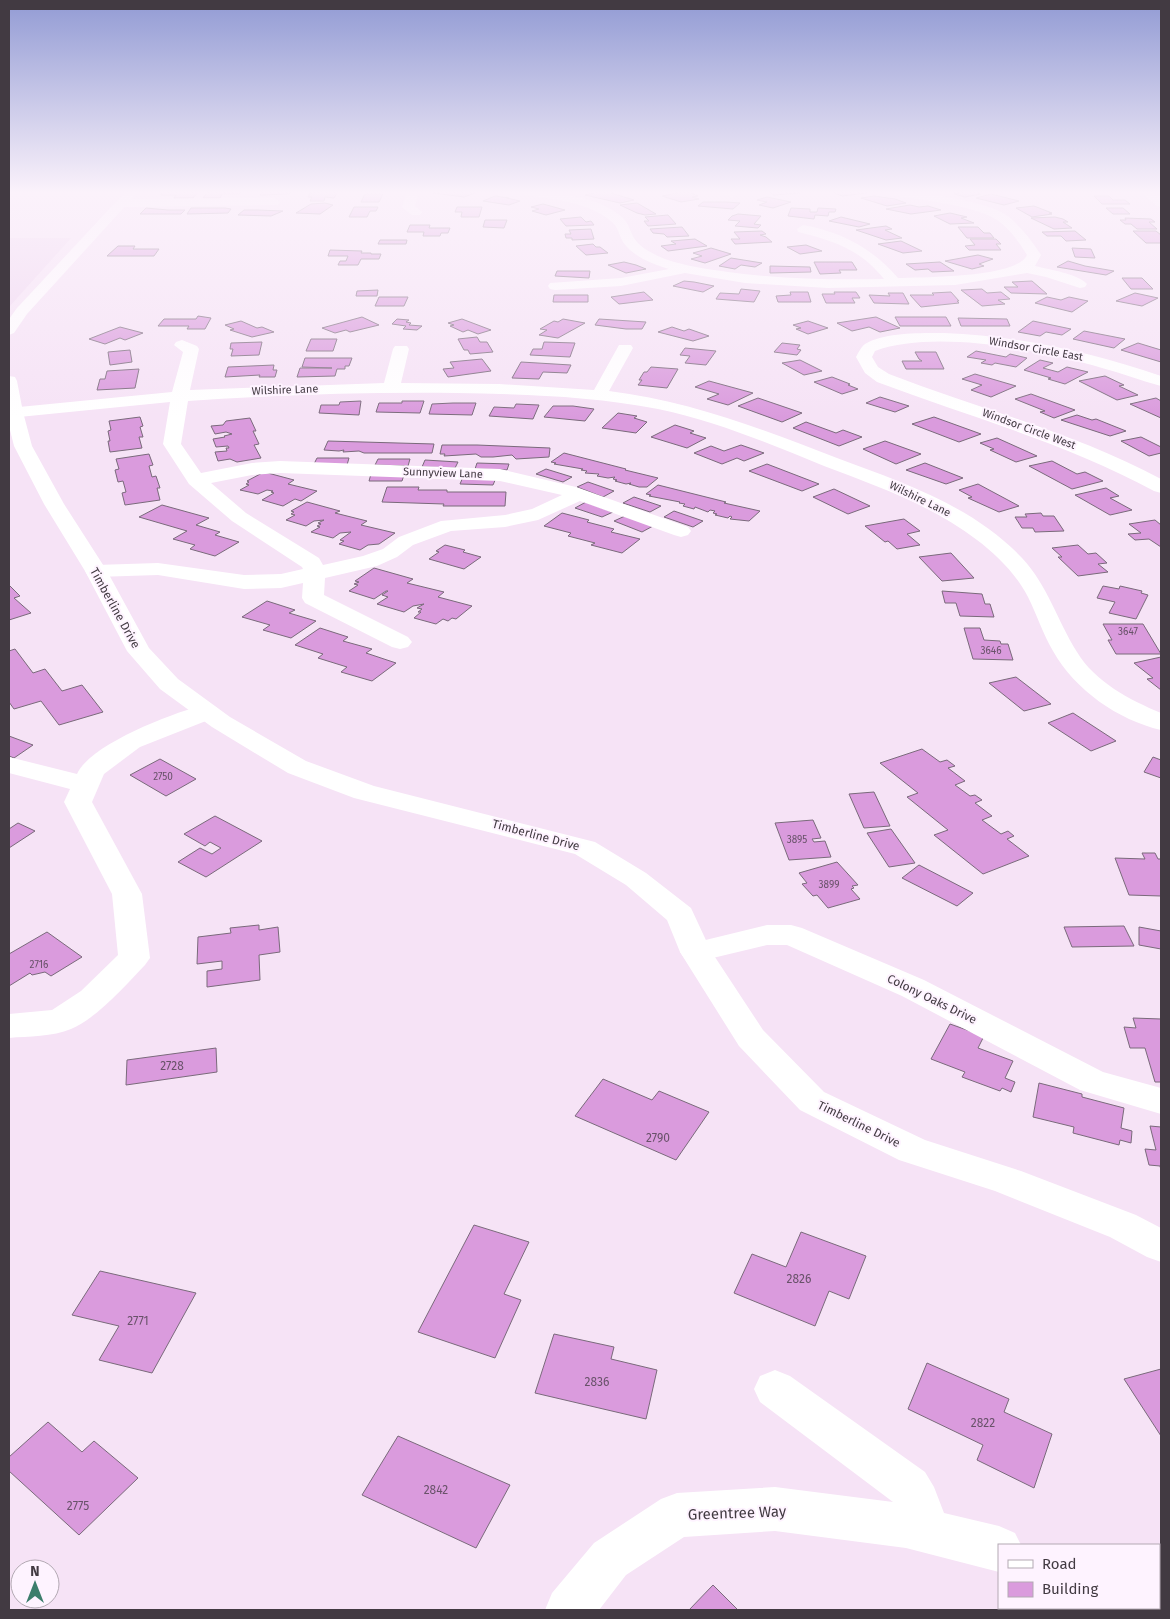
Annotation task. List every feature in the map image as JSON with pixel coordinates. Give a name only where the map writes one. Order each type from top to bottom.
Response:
[{"type":"street","points":[[9,330],[22,310],[63,267]]},
{"type":"street","points":[[679,267],[772,282],[894,282],[974,279],[1022,269],[1066,278],[1080,284]]},
{"type":"street","points":[[881,267],[894,282]]},
{"type":"street","points":[[555,286],[625,283],[650,279],[685,269]]},
{"type":"street","name":"Windsor Circle East","points":[[892,382],[871,370],[865,361],[866,352],[869,348],[885,342],[933,338],[994,340],[1042,348],[1108,364],[1161,381]]},
{"type":"street","points":[[182,344],[191,352],[180,396],[172,444],[196,480],[239,518],[311,563],[314,573],[313,598],[400,642]]},
{"type":"street","points":[[391,388],[401,348]]},
{"type":"street","points":[[599,395],[625,348]]},
{"type":"street","name":"Timberline Drive","points":[[9,381],[11,412],[23,446],[54,504],[96,571],[139,651],[169,684],[207,712],[297,766],[364,792],[585,848],[636,879],[680,915],[696,952],[750,1038],[812,1101],[912,1150],[1008,1181],[1123,1226],[1161,1246]]},
{"type":"street","name":"Windsor Circle West","points":[[892,382],[1008,420],[1069,443],[1117,463],[1161,487]]},
{"type":"street","name":"Wilshire Lane","points":[[11,412],[180,396],[276,390],[490,388],[599,395],[660,404],[720,420],[892,485],[962,520],[991,542],[1026,576],[1037,592],[1062,649],[1075,668],[1092,684],[1109,696],[1161,722]]},
{"type":"street","name":"Sunnyview Lane","points":[[196,480],[252,469],[280,467],[500,475],[528,479],[681,531]]},
{"type":"street","points":[[96,571],[158,569],[244,582],[281,581],[369,561],[390,553],[406,541],[448,525],[505,521],[538,514],[578,495]]},
{"type":"street","points":[[9,1026],[60,1021],[92,999],[134,958],[127,894],[78,802],[92,770],[130,742],[207,712]]},
{"type":"street","points":[[9,765],[86,785]]},
{"type":"street","name":"Colony Oaks Drive","points":[[696,952],[767,935],[791,935],[913,988],[1092,1081],[1161,1101]]},
{"type":"street","points":[[775,1389],[909,1487],[920,1502],[923,1515],[923,1531]]},
{"type":"street","name":"Greentree Way","points":[[569,1610],[610,1559],[677,1515],[775,1509],[906,1526],[998,1549]]},
{"type":"shaded area","points":[[9,267],[45,267],[9,307]]},
{"type":"building","points":[[611,267],[640,267],[646,269],[626,273]]},
{"type":"building","points":[[722,267],[739,267],[735,269]]},
{"type":"building","points":[[770,267],[810,267],[811,272],[770,273]]},
{"type":"building","points":[[816,267],[855,267],[857,270],[839,270],[841,273],[820,274]]},
{"type":"building","points":[[910,267],[947,267],[954,271],[932,272],[928,269],[915,270]]},
{"type":"building","points":[[964,267],[982,267],[972,269]]},
{"type":"building","points":[[1057,267],[1088,267],[1114,271],[1106,275]]},
{"type":"building","points":[[557,271],[590,271],[589,278],[555,276]]},
{"type":"building","points":[[1122,278],[1142,278],[1153,289],[1131,289]]},
{"type":"building","points":[[684,281],[714,286],[703,292],[673,286]]},
{"type":"building","points":[[1032,281],[1047,294],[1011,293],[1004,287],[1018,287],[1012,282]]},
{"type":"building","points":[[741,289],[760,291],[754,302],[716,299],[720,293],[739,294]]},
{"type":"building","points":[[982,289],[987,293],[1001,292],[1010,299],[998,300],[1005,304],[982,306],[961,290]]},
{"type":"building","points":[[378,290],[377,296],[356,296],[357,291]]},
{"type":"building","points":[[644,292],[653,300],[619,304],[611,297]]},
{"type":"building","points":[[790,292],[808,292],[811,302],[778,302],[776,296],[791,295]]},
{"type":"building","points":[[834,292],[856,292],[860,298],[852,298],[855,303],[826,303],[822,294],[835,294]]},
{"type":"building","points":[[951,292],[959,303],[921,307],[910,295],[934,295],[932,293]]},
{"type":"building","points":[[888,293],[903,293],[909,304],[874,303],[869,295],[890,296]]},
{"type":"building","points":[[1135,293],[1158,298],[1142,306],[1116,301]]},
{"type":"building","points":[[554,295],[588,295],[588,302],[553,302]]},
{"type":"building","points":[[379,297],[408,297],[404,306],[375,306]]},
{"type":"building","points":[[1047,297],[1061,300],[1069,297],[1088,301],[1072,312],[1035,303]]},
{"type":"building","points":[[198,316],[211,318],[205,329],[187,329],[189,326],[158,326],[164,319],[196,319]]},
{"type":"building","points":[[362,317],[379,325],[350,332],[346,330],[335,333],[322,328]]},
{"type":"building","points":[[876,317],[900,328],[880,332],[869,327],[852,331],[837,323]]},
{"type":"building","points":[[895,317],[946,317],[951,326],[900,326]]},
{"type":"building","points":[[958,318],[1007,319],[1010,326],[961,326]]},
{"type":"building","points":[[397,319],[409,320],[406,322],[411,323],[409,325],[422,326],[417,330],[403,329],[406,326],[392,324]]},
{"type":"building","points":[[462,319],[491,330],[478,334],[468,330],[463,332],[450,326],[454,325],[448,323]]},
{"type":"building","points":[[563,319],[585,323],[558,338],[539,335],[547,330],[540,329],[554,321],[558,322]]},
{"type":"building","points":[[599,319],[646,322],[642,329],[626,329],[595,325]]},
{"type":"building","points":[[241,321],[257,328],[262,327],[274,332],[252,337],[230,330],[234,329],[225,325]]},
{"type":"building","points":[[808,321],[828,328],[808,334],[796,329],[801,328],[793,325]]},
{"type":"building","points":[[1033,321],[1071,329],[1062,335],[1046,332],[1040,336],[1018,332]]},
{"type":"building","points":[[120,327],[143,333],[125,340],[120,338],[105,344],[89,339]]},
{"type":"building","points":[[672,327],[684,331],[689,329],[709,336],[693,341],[658,332]]},
{"type":"building","points":[[1084,331],[1125,339],[1114,348],[1073,339]]},
{"type":"building","points":[[477,337],[480,342],[487,342],[493,352],[470,354],[468,350],[464,350],[458,339]]},
{"type":"building","points":[[311,339],[337,339],[333,351],[306,351]]},
{"type":"building","points":[[262,342],[259,355],[231,356],[233,349],[230,349],[231,343]]},
{"type":"building","points":[[544,342],[575,343],[570,357],[530,355],[533,349],[542,349]]},
{"type":"building","points":[[782,343],[800,345],[797,349],[801,350],[797,355],[774,352]]},
{"type":"building","points":[[1138,343],[1161,350],[1161,362],[1121,350]]},
{"type":"building","points":[[685,348],[716,351],[706,365],[685,363],[690,356],[680,355]]},
{"type":"building","points":[[130,350],[132,362],[110,365],[108,352]]},
{"type":"building","points":[[976,351],[1006,357],[1010,354],[1027,358],[1016,367],[995,363],[992,365],[981,363],[986,360],[967,357]]},
{"type":"building","points":[[915,352],[936,352],[944,369],[906,369],[902,361],[922,361]]},
{"type":"building","points":[[305,358],[352,358],[349,366],[345,366],[345,369],[337,369],[335,376],[297,377],[300,368],[332,368],[302,367]]},
{"type":"building","points":[[482,359],[491,371],[448,377],[443,369],[454,368],[450,362]]},
{"type":"building","points":[[800,360],[822,371],[804,375],[782,363]]},
{"type":"building","points":[[1040,360],[1053,363],[1043,368],[1058,372],[1067,367],[1088,372],[1065,384],[1024,370]]},
{"type":"building","points":[[521,362],[571,365],[567,373],[543,372],[539,379],[512,378]]},
{"type":"building","points":[[274,365],[273,370],[277,370],[275,377],[259,377],[260,375],[225,377],[228,367]]},
{"type":"building","points":[[651,367],[678,369],[667,388],[638,385],[642,380],[639,380],[644,372],[647,372]]},
{"type":"building","points":[[139,369],[135,388],[97,390],[100,379],[105,379],[107,371]]},
{"type":"building","points":[[975,374],[1016,386],[991,397],[971,390],[982,385],[962,379]]},
{"type":"building","points":[[1105,376],[1124,385],[1119,386],[1138,395],[1117,400],[1079,381]]},
{"type":"building","points":[[832,377],[858,389],[842,394],[814,382]]},
{"type":"building","points":[[709,381],[753,393],[728,405],[707,399],[719,394],[695,387]]},
{"type":"building","points":[[1031,394],[1075,410],[1054,418],[1040,412],[1045,411],[1015,399]]},
{"type":"building","points":[[880,397],[909,406],[895,412],[866,403]]},
{"type":"building","points":[[758,398],[802,413],[782,422],[738,406]]},
{"type":"building","points":[[1156,398],[1161,401],[1161,418],[1130,404]]},
{"type":"building","points":[[361,401],[359,415],[319,413],[321,405],[339,405],[340,402]]},
{"type":"building","points":[[402,401],[424,401],[420,413],[376,412],[379,403],[402,403]]},
{"type":"building","points":[[476,403],[472,415],[429,414],[432,404]]},
{"type":"building","points":[[516,404],[539,405],[533,419],[489,416],[494,407],[514,408]]},
{"type":"building","points":[[553,406],[594,409],[585,421],[544,417]]},
{"type":"building","points":[[618,413],[637,416],[634,418],[647,422],[636,433],[602,428]]},
{"type":"building","points":[[1077,415],[1092,420],[1096,419],[1126,431],[1110,436],[1061,420]]},
{"type":"building","points":[[140,417],[143,426],[140,427],[143,437],[139,437],[142,448],[110,452],[108,431],[111,430],[109,421]]},
{"type":"building","points":[[934,417],[981,434],[959,442],[912,424]]},
{"type":"building","points":[[250,418],[259,444],[254,445],[261,458],[237,462],[230,459],[218,461],[215,452],[227,451],[226,448],[229,448],[228,446],[216,447],[213,439],[232,434],[226,432],[215,434],[211,426],[223,425],[226,421]]},
{"type":"building","points":[[806,422],[836,433],[843,430],[862,437],[839,446],[793,428]]},
{"type":"building","points":[[675,425],[694,431],[690,433],[706,438],[687,448],[651,437]]},
{"type":"building","points":[[1141,437],[1161,447],[1161,453],[1149,456],[1121,441]]},
{"type":"building","points":[[997,438],[1037,456],[1016,462],[990,450],[994,449],[980,443]]},
{"type":"building","points":[[328,441],[434,444],[432,453],[364,453],[359,451],[324,450]]},
{"type":"building","points":[[885,441],[921,454],[896,464],[863,449]]},
{"type":"building","points":[[442,445],[550,448],[549,457],[516,459],[512,455],[493,457],[481,457],[476,454],[444,456],[445,454],[440,454]]},
{"type":"building","points":[[741,445],[764,453],[744,461],[737,458],[722,464],[694,453],[711,446],[724,451]]},
{"type":"building","points":[[564,453],[658,478],[647,487],[639,487],[629,484],[631,483],[626,484],[615,481],[617,480],[613,479],[615,477],[597,476],[599,474],[585,473],[587,471],[581,470],[583,469],[551,462]]},
{"type":"building","points":[[149,454],[153,465],[149,466],[152,477],[156,476],[160,488],[157,488],[160,500],[125,505],[122,493],[126,492],[123,481],[118,482],[115,470],[119,469],[116,459]]},
{"type":"building","points":[[317,458],[349,458],[347,465],[314,464]]},
{"type":"building","points":[[378,459],[410,459],[408,466],[375,465]]},
{"type":"building","points":[[425,460],[458,462],[455,468],[422,467]]},
{"type":"building","points":[[1052,461],[1077,474],[1085,472],[1103,481],[1072,489],[1029,466]]},
{"type":"building","points":[[477,463],[509,464],[507,470],[475,469]]},
{"type":"building","points":[[925,463],[963,478],[946,484],[906,470]]},
{"type":"building","points":[[767,464],[819,484],[802,491],[749,471]]},
{"type":"building","points":[[546,469],[572,477],[563,482],[536,474]]},
{"type":"building","points":[[264,472],[294,480],[288,484],[317,491],[301,501],[295,499],[283,506],[262,500],[274,493],[271,492],[273,491],[267,490],[258,494],[240,490],[249,485],[246,484],[249,482],[247,481]]},
{"type":"building","points":[[371,474],[404,475],[402,481],[369,481]]},
{"type":"building","points":[[463,477],[496,478],[493,485],[460,484]]},
{"type":"building","points":[[588,482],[614,491],[603,497],[577,487]]},
{"type":"building","points":[[978,484],[1019,506],[999,512],[968,498],[972,497],[959,490]]},
{"type":"building","points":[[658,485],[760,511],[749,521],[730,519],[732,517],[730,516],[728,518],[715,515],[717,514],[713,513],[715,511],[710,510],[708,512],[695,507],[694,509],[683,506],[685,504],[680,502],[646,494]]},
{"type":"building","points":[[387,487],[419,487],[418,490],[447,490],[447,492],[506,492],[505,506],[443,506],[444,504],[382,502]]},
{"type":"building","points":[[1106,488],[1119,496],[1110,498],[1132,510],[1110,515],[1075,495]]},
{"type":"building","points":[[834,489],[870,506],[848,514],[813,497]]},
{"type":"building","points":[[634,497],[661,506],[650,512],[623,503]]},
{"type":"building","points":[[307,502],[340,511],[335,513],[367,521],[361,525],[395,533],[379,544],[368,545],[360,550],[339,544],[344,541],[340,540],[351,532],[340,533],[333,538],[311,532],[320,527],[317,526],[321,524],[318,523],[324,520],[314,521],[306,526],[286,520],[295,515],[291,514],[294,512],[291,511]]},
{"type":"building","points":[[586,502],[613,512],[602,517],[575,508]]},
{"type":"building","points":[[162,505],[209,518],[196,525],[220,532],[215,535],[239,542],[215,556],[190,549],[195,545],[173,539],[187,531],[139,517]]},
{"type":"building","points":[[674,511],[703,521],[693,527],[664,517]]},
{"type":"building","points":[[562,513],[614,529],[611,532],[640,539],[622,553],[591,545],[595,543],[568,536],[571,533],[544,526]]},
{"type":"building","points":[[1041,513],[1043,516],[1054,516],[1064,531],[1035,532],[1033,528],[1022,528],[1015,517],[1027,517],[1025,514]]},
{"type":"building","points":[[625,516],[653,526],[642,532],[614,521]]},
{"type":"building","points":[[904,519],[920,531],[907,534],[920,545],[897,549],[865,526]]},
{"type":"building","points":[[1155,520],[1161,525],[1161,547],[1149,539],[1135,540],[1128,534],[1141,533],[1129,524]]},
{"type":"building","points":[[445,545],[465,550],[463,552],[481,557],[464,569],[429,559]]},
{"type":"building","points":[[1078,545],[1088,554],[1096,553],[1107,563],[1098,564],[1108,572],[1078,576],[1058,557],[1062,557],[1052,548]]},
{"type":"building","points":[[951,553],[974,578],[942,581],[919,557]]},
{"type":"building","points":[[374,568],[413,579],[407,583],[444,592],[438,597],[472,606],[456,619],[452,618],[448,621],[443,619],[436,624],[414,618],[422,609],[417,608],[424,604],[413,606],[404,612],[377,604],[388,597],[382,595],[388,591],[374,599],[349,591],[358,585],[354,584],[359,582],[355,581]]},
{"type":"building","points":[[9,585],[20,596],[14,598],[31,613],[9,620]]},
{"type":"building","points":[[1103,586],[1119,589],[1120,586],[1142,591],[1141,593],[1148,595],[1136,619],[1109,613],[1115,602],[1097,598]]},
{"type":"building","points":[[942,591],[982,594],[985,604],[990,604],[994,617],[960,616],[956,603],[945,603]]},
{"type":"building","points":[[267,601],[295,610],[289,613],[316,621],[291,638],[263,630],[270,625],[242,617]]},
{"type":"building","points":[[1103,624],[1143,624],[1161,654],[1116,654],[1108,640],[1112,640]]},
{"type":"building","points":[[320,628],[348,637],[343,641],[372,649],[366,653],[396,663],[372,681],[341,672],[347,667],[318,658],[323,654],[295,645]]},
{"type":"building","points":[[964,628],[980,628],[984,640],[1000,641],[1001,644],[1008,644],[1013,660],[973,659]]},
{"type":"building","points":[[15,649],[33,673],[45,669],[62,691],[82,685],[103,712],[59,725],[41,701],[14,709],[9,702],[9,651]]},
{"type":"building","points":[[1161,657],[1161,690],[1147,679],[1153,678],[1134,663]]},
{"type":"building","points":[[1016,677],[1051,704],[1024,711],[989,683]]},
{"type":"building","points":[[1073,713],[1116,741],[1091,751],[1048,723]]},
{"type":"building","points":[[9,736],[33,745],[14,758],[9,756]]},
{"type":"building","points":[[922,749],[940,762],[947,760],[955,766],[948,768],[965,781],[955,785],[970,796],[975,795],[982,800],[975,803],[992,816],[982,820],[1001,834],[1008,831],[1014,836],[1007,839],[1029,856],[983,874],[934,835],[948,830],[907,797],[918,793],[880,763]]},
{"type":"building","points":[[1153,757],[1161,760],[1161,778],[1144,772]]},
{"type":"building","points":[[160,759],[196,779],[166,796],[130,775]]},
{"type":"building","points":[[874,792],[890,826],[864,828],[849,794]]},
{"type":"building","points":[[215,816],[262,841],[206,877],[178,862],[200,848],[212,854],[221,848],[210,842],[205,846],[184,834]]},
{"type":"building","points":[[813,820],[821,838],[812,839],[814,842],[825,841],[831,857],[789,860],[775,823]]},
{"type":"building","points":[[18,823],[35,831],[9,848],[9,829]]},
{"type":"building","points":[[891,829],[915,863],[889,867],[867,833]]},
{"type":"building","points":[[1142,853],[1155,853],[1158,859],[1161,859],[1161,896],[1129,895],[1115,858],[1145,859]]},
{"type":"building","points":[[837,862],[858,885],[852,886],[854,888],[851,889],[860,899],[828,908],[817,895],[813,896],[802,884],[807,883],[799,873]]},
{"type":"building","points":[[919,865],[973,893],[957,906],[902,878]]},
{"type":"building","points":[[259,925],[259,930],[278,927],[280,952],[259,955],[260,980],[207,987],[207,971],[222,969],[222,961],[197,964],[198,937],[231,933],[230,928]]},
{"type":"building","points":[[1124,926],[1134,946],[1072,947],[1064,927]]},
{"type":"building","points":[[1139,927],[1161,931],[1161,949],[1139,945]]},
{"type":"building","points":[[47,932],[82,957],[51,976],[45,972],[32,975],[30,973],[9,986],[9,954]]},
{"type":"building","points":[[1133,1018],[1161,1019],[1161,1082],[1155,1082],[1145,1048],[1130,1048],[1124,1027],[1136,1028]]},
{"type":"building","points":[[950,1024],[984,1036],[978,1048],[1013,1061],[1005,1078],[1015,1082],[1011,1092],[1002,1088],[1000,1091],[962,1077],[965,1072],[931,1059]]},
{"type":"building","points":[[216,1048],[217,1072],[126,1085],[127,1060]]},
{"type":"building","points":[[603,1079],[652,1100],[659,1091],[709,1112],[676,1160],[575,1116]]},
{"type":"building","points":[[1039,1083],[1082,1094],[1082,1097],[1124,1108],[1121,1128],[1132,1131],[1131,1143],[1120,1140],[1119,1145],[1073,1133],[1074,1127],[1033,1117]]},
{"type":"building","points":[[1150,1126],[1161,1127],[1161,1170],[1160,1166],[1149,1165],[1145,1149],[1156,1150]]},
{"type":"building","points":[[474,1225],[529,1242],[504,1294],[521,1300],[495,1358],[418,1332]]},
{"type":"building","points":[[801,1232],[866,1256],[849,1299],[829,1291],[815,1326],[734,1293],[752,1254],[786,1267]]},
{"type":"building","points":[[100,1271],[196,1293],[152,1373],[99,1360],[119,1326],[72,1315]]},
{"type":"building","points":[[554,1334],[614,1347],[611,1359],[657,1370],[646,1419],[535,1393]]},
{"type":"building","points":[[927,1363],[1009,1399],[1004,1412],[1052,1434],[1034,1488],[977,1460],[983,1445],[908,1409]]},
{"type":"building","points":[[1161,1369],[1161,1436],[1124,1379]]},
{"type":"building","points":[[48,1422],[82,1452],[94,1441],[138,1478],[79,1535],[9,1471],[9,1457]]},
{"type":"building","points":[[398,1436],[510,1485],[476,1548],[362,1495]]},
{"type":"building","points":[[713,1585],[738,1610],[689,1610]]}]
